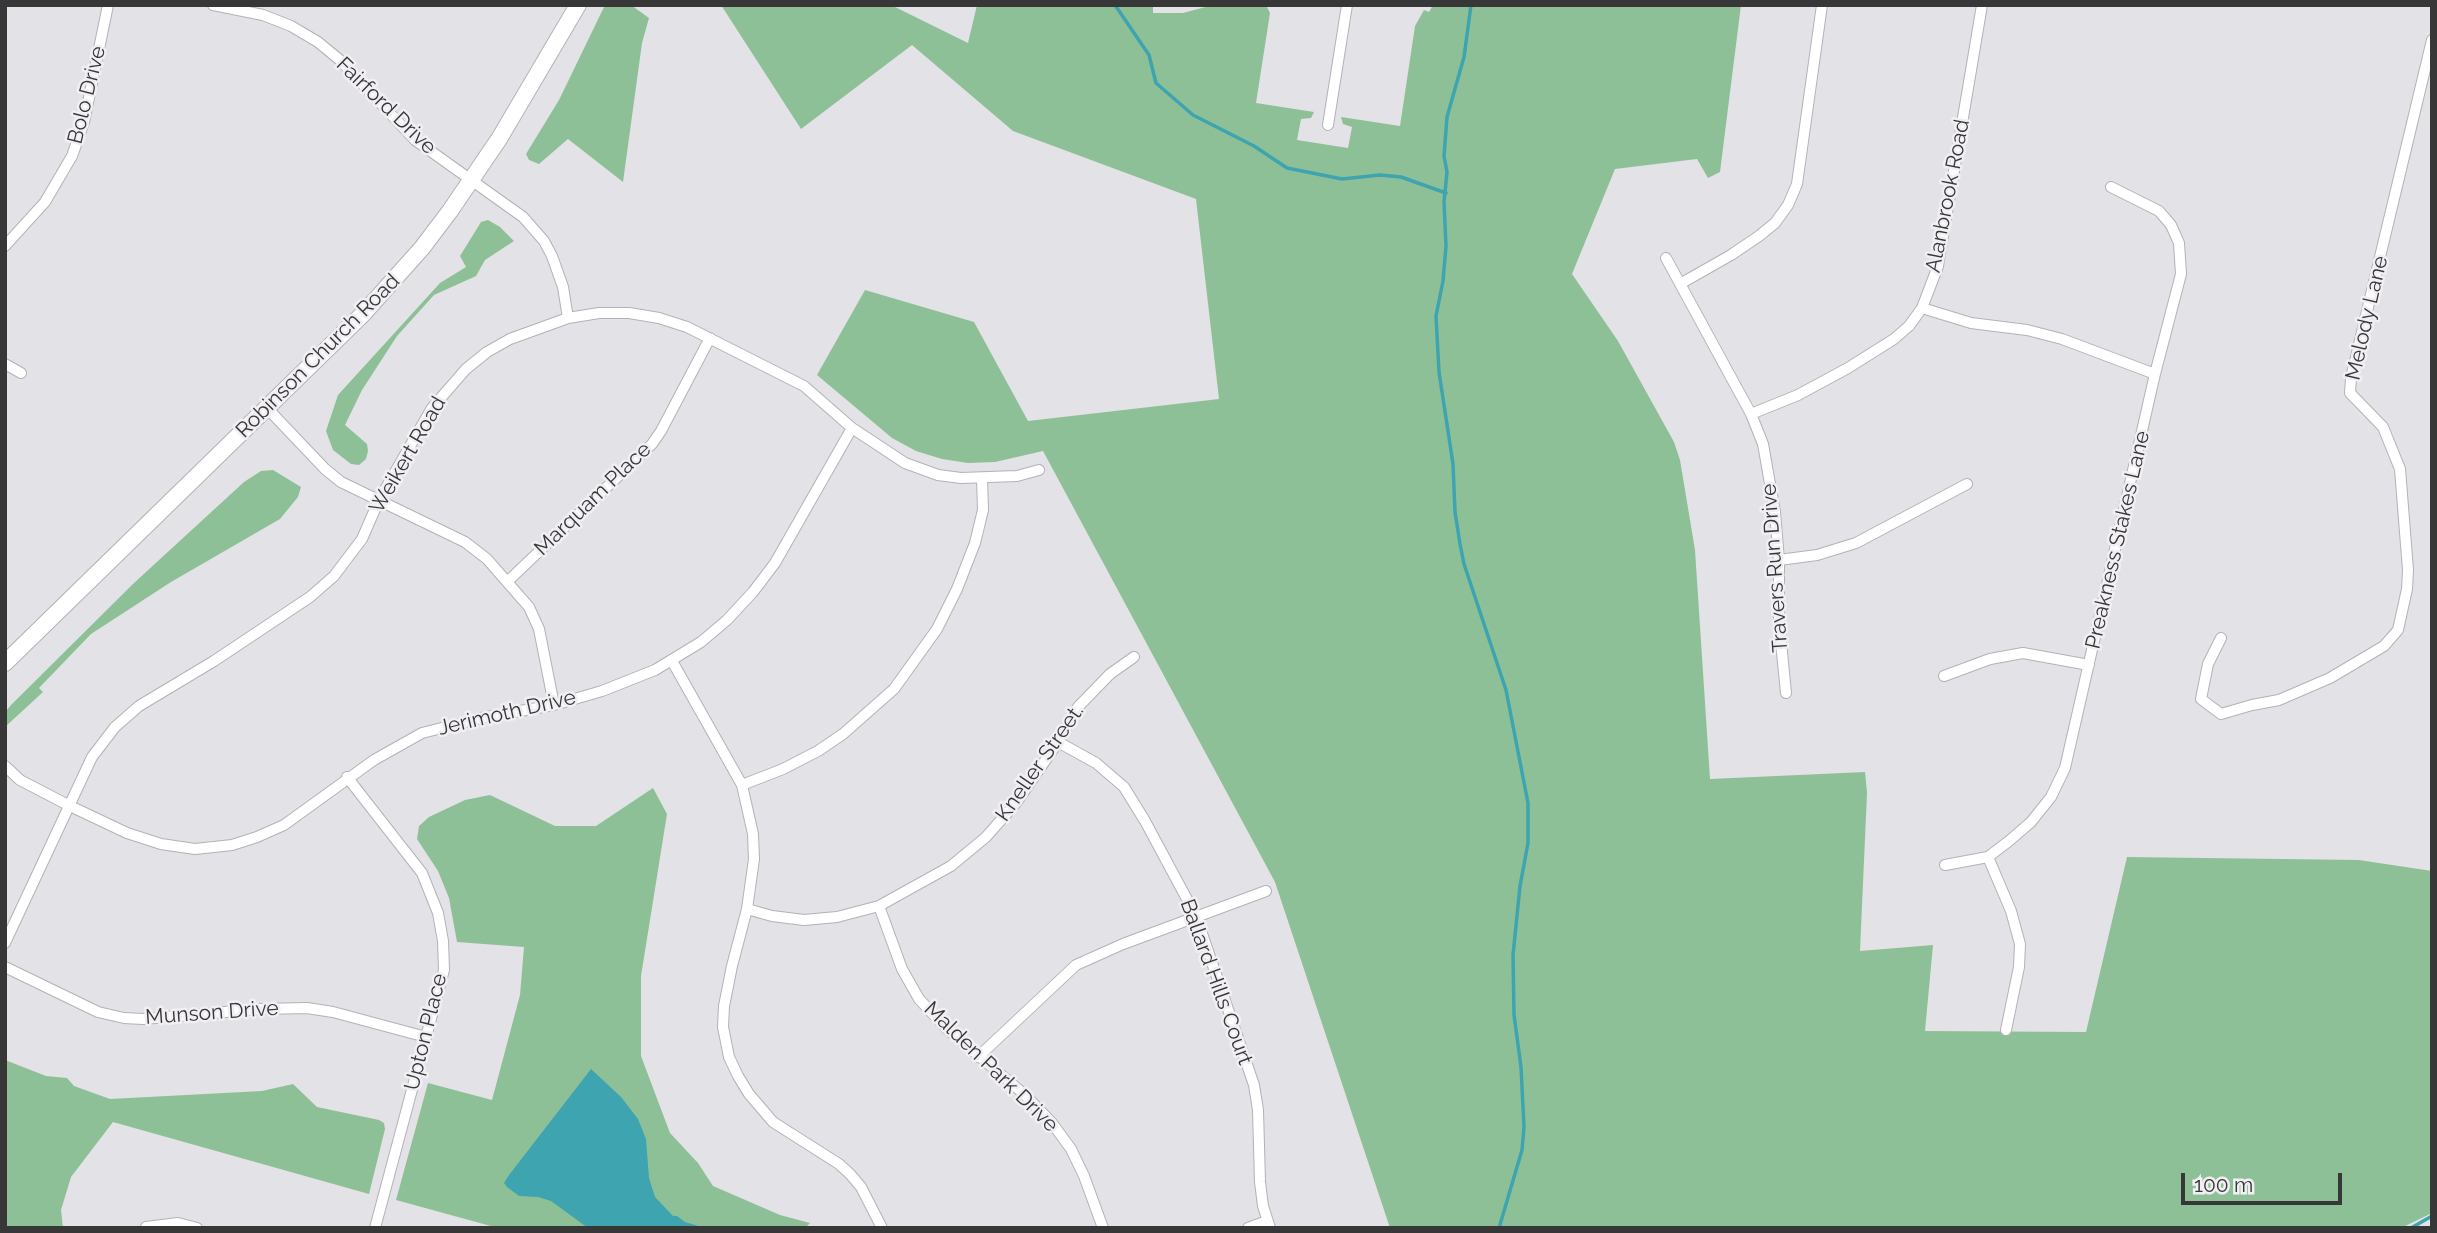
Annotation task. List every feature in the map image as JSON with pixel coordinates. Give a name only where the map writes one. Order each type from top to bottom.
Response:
[{"type":"street","name":"Bolo Drive","points":[[5,246],[45,202],[72,156],[84,122],[108,5]]},
{"type":"street","name":"Fairford Drive","points":[[213,5],[263,15],[291,26],[318,42],[352,72],[415,140],[523,217],[544,242],[558,272],[568,318]]},
{"type":"street","name":"Robinson Church Road","points":[[5,663],[392,283],[422,248],[499,139],[578,5]]},
{"type":"street","points":[[1328,125],[1347,5]]},
{"type":"street","points":[[1680,284],[1759,236],[1775,223],[1788,205],[1797,184],[1822,5]]},
{"type":"street","name":"Alanbrook Road","points":[[1751,414],[1798,395],[1894,340],[1922,308],[1938,266],[1982,5]]},
{"type":"street","name":"Melody Lane","points":[[2221,638],[2208,664],[2201,699],[2221,714],[2279,700],[2330,678],[2384,646],[2398,630],[2407,589],[2408,570],[2400,469],[2383,427],[2350,393],[2351,378],[2432,40]]},
{"type":"street","name":"Preakness Stakes Lane","points":[[1945,865],[1987,857],[2031,822],[2051,797],[2065,768],[2155,374],[2181,274],[2179,243],[2171,225],[2159,211],[2111,187]]},
{"type":"street","name":"Travers Run Drive","points":[[1666,258],[1751,414],[1763,444],[1775,512],[1779,560],[1779,622],[1786,693]]},
{"type":"street","points":[[1922,308],[1971,323],[2027,330],[2062,339],[2155,374]]},
{"type":"street","name":"Weikert Road","points":[[5,943],[92,757],[115,727],[139,706],[310,597],[334,576],[362,539],[379,500],[432,408],[466,369],[510,338],[568,318],[599,313],[629,313],[659,318],[687,327],[804,386],[852,428],[905,463],[937,475],[982,479],[1017,477],[1039,470]]},
{"type":"street","name":"Marquam Place","points":[[508,581],[652,444],[710,338]]},
{"type":"street","points":[[5,364],[21,373]]},
{"type":"street","points":[[267,408],[341,482],[465,542],[487,559],[529,607],[539,629],[554,705]]},
{"type":"street","name":"Jerimoth Drive","points":[[5,766],[20,780],[69,806],[127,833],[161,844],[195,849],[232,845],[275,829],[347,777],[397,745],[422,733],[481,718],[554,705],[602,691],[655,670],[701,642],[727,620],[768,573],[852,428]]},
{"type":"street","points":[[742,785],[783,769],[818,751],[844,734],[894,689],[937,629],[957,589],[975,543],[983,510],[982,479]]},
{"type":"street","points":[[1779,560],[1817,555],[1856,543],[1967,484]]},
{"type":"street","points":[[1944,676],[1990,659],[2024,653],[2088,665]]},
{"type":"street","name":"Kneller Street.","points":[[747,909],[772,916],[804,920],[837,917],[879,906],[951,866],[986,837],[1016,803],[1058,742],[1078,707],[1110,674],[1134,657]]},
{"type":"street","points":[[672,661],[742,785],[753,834],[754,859],[747,909],[724,1006],[723,1027],[729,1057],[750,1094],[773,1122],[839,1164],[855,1180],[871,1204],[882,1228]]},
{"type":"street","name":"Ballard Hills Court","points":[[1058,742],[1096,762],[1124,787],[1196,916],[1254,1085],[1258,1111],[1260,1182],[1268,1224]]},
{"type":"street","name":"Upton Place","points":[[347,777],[422,873],[438,912],[443,941],[444,970],[375,1228]]},
{"type":"street","points":[[1987,857],[2011,911],[2020,944],[2019,967],[2006,1030]]},
{"type":"street","points":[[978,1057],[1076,965],[1123,944],[1266,891]]},
{"type":"street","name":"Malden Park Drive","points":[[879,906],[902,969],[919,999],[932,1015],[978,1057],[1025,1095],[1059,1132],[1084,1176],[1103,1228]]},
{"type":"street","name":"Munson Drive","points":[[5,967],[98,1012],[124,1018],[307,1008],[333,1012],[426,1037]]},
{"type":"street","points":[[146,1227],[178,1223],[197,1228]]},
{"type":"street","points":[[1248,1228],[1268,1224]]},
{"type":"green space","points":[[605,5],[631,5],[649,18],[642,43],[623,182],[568,139],[539,164],[529,160],[526,154],[559,100]]},
{"type":"green space","points":[[721,5],[891,5],[968,43],[977,5],[1153,5],[1153,13],[1183,13],[1213,5],[1266,5],[1270,13],[1256,103],[1314,112],[1311,118],[1301,119],[1297,140],[1348,148],[1352,127],[1343,124],[1341,117],[1400,126],[1415,26],[1424,10],[1429,12],[1433,5],[1741,5],[1720,172],[1708,178],[1697,159],[1615,169],[1572,274],[1618,341],[1674,442],[1680,460],[1695,550],[1710,779],[1865,772],[1867,793],[1860,951],[1933,945],[1925,1031],[2086,1032],[2127,857],[2359,860],[2432,871],[2432,1213],[2401,1228],[1390,1228],[1275,882],[1043,451],[995,462],[968,463],[916,451],[892,438],[817,375],[865,290],[974,322],[1028,421],[1219,399],[1196,199],[1013,131],[912,45],[801,129]]},
{"type":"green space","points":[[488,220],[514,241],[485,260],[476,276],[434,295],[397,336],[362,390],[345,425],[367,444],[366,459],[359,465],[351,464],[333,450],[326,431],[338,395],[440,283],[466,267],[460,256],[481,222]]},
{"type":"green space","points":[[273,470],[301,487],[298,497],[280,519],[171,582],[91,634],[39,688],[43,692],[5,727],[5,712],[12,704],[134,583],[244,482],[261,471]]},
{"type":"green space","points":[[653,788],[667,814],[641,976],[641,1056],[670,1133],[698,1163],[713,1186],[780,1215],[810,1223],[805,1228],[498,1228],[396,1200],[428,1083],[492,1100],[520,995],[524,947],[457,942],[449,898],[438,871],[417,839],[419,826],[429,817],[465,800],[490,795],[555,826],[596,826]]},
{"type":"green space","points":[[5,1060],[46,1076],[67,1078],[74,1086],[110,1099],[262,1091],[293,1084],[317,1107],[384,1123],[385,1129],[369,1194],[113,1122],[71,1177],[61,1210],[63,1228],[5,1228]]},
{"type":"water","points":[[591,1069],[621,1097],[638,1119],[646,1139],[649,1178],[655,1197],[673,1216],[705,1228],[588,1228],[551,1201],[519,1196],[504,1183]]},
{"type":"waterway","points":[[1115,5],[1149,55],[1156,83],[1193,115],[1254,146],[1287,168],[1342,179],[1380,175],[1401,177],[1446,193]]},
{"type":"waterway","points":[[1471,5],[1464,57],[1447,117],[1444,156],[1447,172],[1444,202],[1446,246],[1436,316],[1439,372],[1453,464],[1455,512],[1460,544],[1464,564],[1506,690],[1528,803],[1528,843],[1520,886],[1513,955],[1514,1015],[1521,1067],[1524,1127],[1522,1150],[1499,1228]]},
{"type":"waterway","points":[[2411,1228],[2432,1216]]}]
